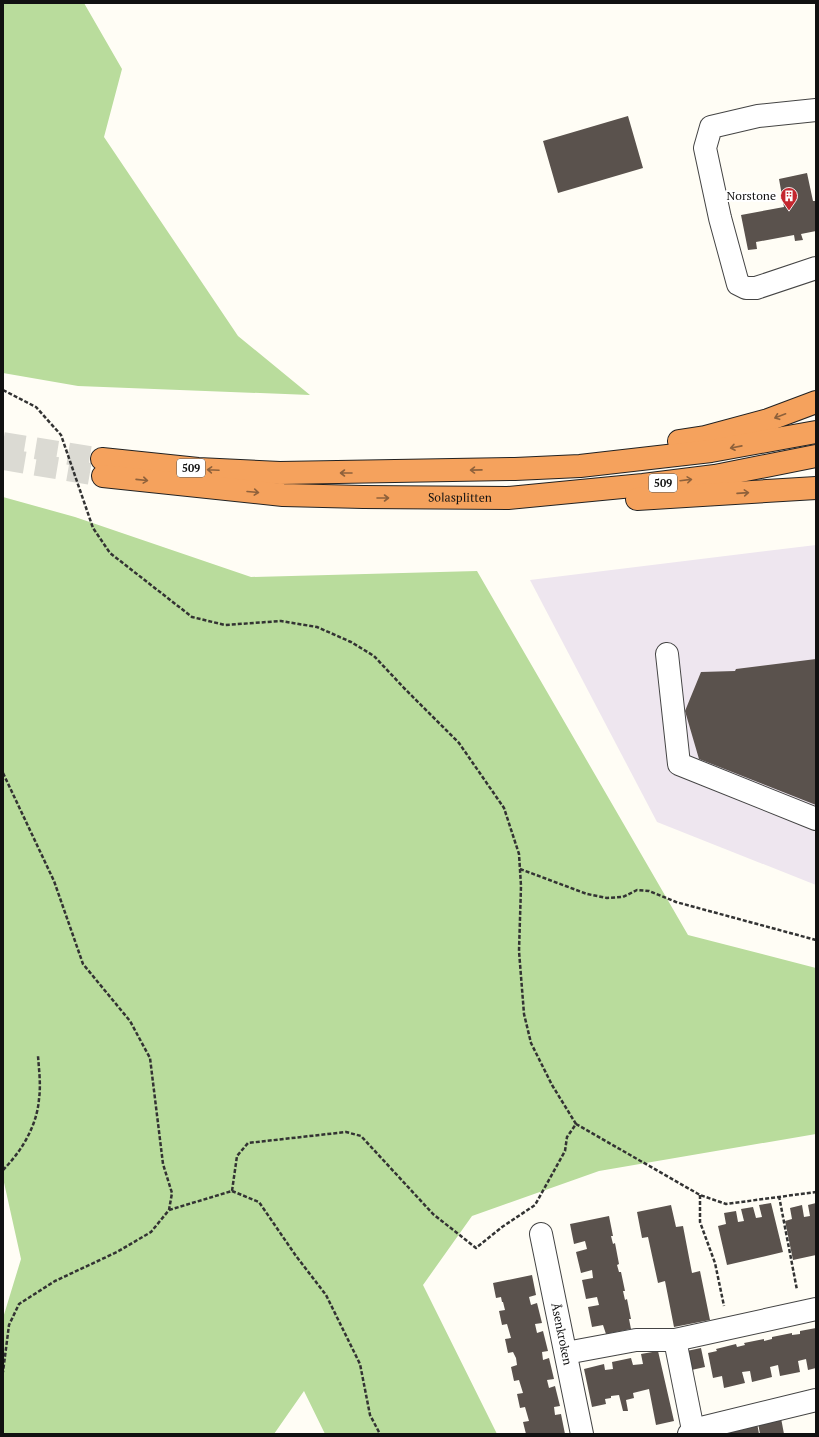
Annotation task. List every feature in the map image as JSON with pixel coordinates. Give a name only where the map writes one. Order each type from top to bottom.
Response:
[{"type":"highway","name":"509","points":[[515,469],[705,437],[768,420],[816,402]]},
{"type":"highway","name":"Solasplitten","points":[[816,432],[711,451],[588,465],[515,469],[280,473],[198,469],[103,467],[283,495],[363,498],[508,498],[644,485],[715,476],[816,456]]},
{"type":"highway","name":"509","points":[[508,498],[642,499],[816,488]]},
{"type":"street","points":[[816,110],[758,116],[711,128],[705,148],[720,218],[738,284],[746,288],[756,288],[816,268]]},
{"type":"street","points":[[667,654],[679,764],[816,819]]},
{"type":"street","name":"Åsenkroken","points":[[541,1234],[582,1434]]},
{"type":"street","points":[[566,1353],[636,1340],[675,1340],[809,1311]]},
{"type":"street","points":[[675,1340],[691,1432],[816,1400]]},
{"type":"path","points":[[3,390],[36,407],[61,435],[94,528],[110,553],[192,617],[225,625],[281,621],[317,627],[351,642],[374,656],[459,743],[504,808],[519,854],[521,886],[519,952],[524,1014],[531,1043],[552,1085],[576,1124],[700,1195],[726,1204],[816,1192]]},
{"type":"path","points":[[3,773],[54,881],[83,964],[130,1021],[150,1058],[162,1156],[172,1193],[169,1210],[151,1232],[117,1252],[55,1281],[19,1304],[9,1325],[3,1372]]},
{"type":"path","points":[[520,869],[587,894],[607,898],[623,897],[637,890],[649,891],[676,902],[816,940]]},
{"type":"path","points":[[3,1170],[13,1160],[32,1129],[39,1100],[38,1056]]},
{"type":"path","points":[[232,1191],[237,1156],[248,1143],[346,1132],[361,1136],[433,1214],[476,1248],[502,1227],[535,1205],[565,1151],[568,1137],[576,1124]]},
{"type":"path","points":[[169,1210],[232,1191],[259,1202],[296,1256],[326,1295],[360,1364],[370,1415],[380,1434]]},
{"type":"path","points":[[700,1195],[700,1222],[715,1262],[729,1328]]},
{"type":"path","points":[[779,1196],[809,1311]]},
{"type":"shaded area","points":[[816,545],[816,885],[657,822],[530,580]]},
{"type":"green space","points":[[3,3],[84,3],[122,69],[104,137],[238,336],[310,395],[78,386],[3,373]]},
{"type":"green space","points":[[3,497],[75,517],[251,577],[477,571],[688,935],[816,968],[816,1134],[599,1171],[472,1216],[423,1285],[497,1434],[325,1434],[304,1391],[274,1434],[3,1434],[3,1318],[21,1259],[3,1178]]},
{"type":"building","points":[[628,116],[643,168],[558,193],[543,141]]},
{"type":"building","name":"Norstone","points":[[807,173],[813,201],[816,201],[816,231],[801,234],[803,240],[795,241],[794,235],[756,242],[757,249],[748,250],[741,215],[784,207],[779,179]]},
{"type":"building","points":[[816,659],[816,805],[699,759],[685,711],[701,672],[735,671],[736,669]]},
{"type":"building","points":[[771,1203],[783,1252],[727,1265],[718,1226],[726,1224],[724,1213],[736,1211],[738,1222],[744,1221],[741,1209],[753,1207],[756,1218],[762,1217],[759,1205]]},
{"type":"building","points":[[816,1203],[816,1255],[793,1260],[785,1221],[792,1219],[790,1208],[802,1205],[804,1217],[810,1216],[808,1205]]},
{"type":"building","points":[[671,1205],[676,1227],[683,1226],[692,1273],[700,1271],[710,1320],[674,1327],[665,1281],[658,1283],[648,1237],[642,1238],[637,1212]]},
{"type":"building","points":[[609,1216],[613,1236],[611,1236],[613,1244],[615,1243],[619,1264],[617,1265],[619,1272],[621,1272],[625,1291],[623,1291],[625,1300],[627,1299],[631,1319],[629,1319],[631,1329],[606,1334],[603,1325],[592,1327],[588,1307],[599,1305],[597,1297],[586,1299],[582,1280],[593,1278],[592,1270],[581,1273],[576,1252],[587,1249],[585,1241],[574,1244],[570,1224]]},
{"type":"building","points":[[532,1275],[536,1295],[529,1297],[531,1305],[537,1303],[542,1323],[535,1324],[537,1333],[543,1331],[548,1351],[542,1352],[543,1360],[549,1358],[554,1379],[547,1380],[549,1388],[555,1386],[560,1406],[554,1407],[555,1415],[561,1414],[565,1434],[526,1434],[523,1422],[529,1421],[525,1407],[520,1408],[517,1394],[523,1393],[519,1380],[514,1381],[511,1367],[517,1365],[516,1358],[513,1352],[508,1353],[505,1339],[511,1338],[507,1324],[502,1325],[499,1311],[505,1310],[501,1297],[496,1298],[493,1283]]},
{"type":"building","points":[[816,1328],[816,1368],[808,1370],[806,1359],[798,1361],[800,1372],[780,1376],[778,1365],[770,1367],[772,1377],[752,1382],[750,1371],[742,1372],[745,1383],[724,1388],[722,1376],[713,1378],[708,1353],[717,1351],[716,1349],[736,1344],[737,1347],[745,1345],[744,1343],[764,1339],[764,1341],[772,1339],[772,1337],[792,1333],[792,1335],[800,1334],[800,1331]]},
{"type":"building","points":[[701,1348],[705,1367],[687,1371],[682,1352]]},
{"type":"building","points":[[658,1351],[674,1421],[656,1425],[649,1389],[633,1393],[634,1398],[626,1400],[628,1411],[623,1411],[619,1395],[611,1396],[611,1398],[605,1399],[606,1404],[592,1407],[584,1369],[604,1364],[605,1370],[613,1369],[612,1362],[631,1358],[633,1365],[643,1364],[641,1354]]},
{"type":"building","points":[[781,1418],[784,1434],[760,1434],[758,1423]]},
{"type":"building","points":[[757,1423],[759,1434],[727,1434],[726,1429]]},
{"type":"tunnel","points":[[3,443],[102,459]]},
{"type":"tunnel","points":[[3,459],[103,476]]},
{"type":"place","name":"Norstone","points":[[789,211]]}]
